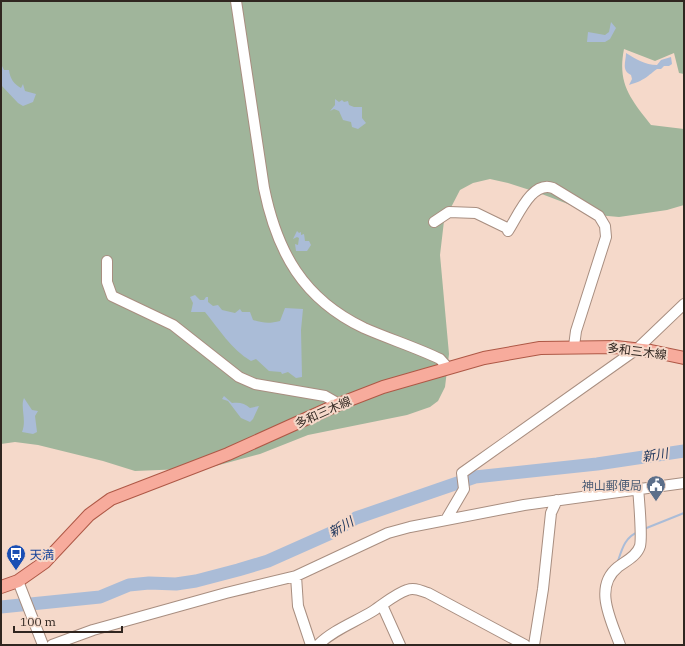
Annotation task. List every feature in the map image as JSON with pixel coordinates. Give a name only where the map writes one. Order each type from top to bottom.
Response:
[{"type":"main road","name":"多和三木線","points":[[1,587],[18,581],[45,562],[89,515],[111,499],[228,454],[339,404],[383,387],[511,352],[540,348],[574,346],[637,349],[684,358]]},
{"type":"street","points":[[236,1],[264,188],[270,216],[285,254],[309,288],[342,316],[364,328],[440,359],[448,368]]},
{"type":"street","points":[[434,222],[449,212],[476,213],[509,230],[532,193],[538,188],[545,186],[553,188],[599,216],[604,222],[606,237],[576,331],[574,346]]},
{"type":"street","points":[[107,261],[108,282],[112,296],[173,325],[239,377],[255,384],[325,396],[339,404]]},
{"type":"street","points":[[447,518],[464,489],[462,473],[637,349],[684,304]]},
{"type":"street","points":[[52,645],[92,630],[226,593],[296,576],[388,533],[447,518],[638,488],[684,483]]},
{"type":"street","points":[[620,645],[608,613],[605,585],[610,574],[636,554],[640,545],[638,488]]},
{"type":"street","points":[[534,645],[543,589],[551,513],[557,500]]},
{"type":"street","points":[[296,576],[298,606],[311,645]]},
{"type":"street","points":[[18,581],[43,645]]},
{"type":"street","points":[[318,645],[327,636],[382,605],[397,594],[409,589],[418,589],[525,645]]},
{"type":"street","points":[[382,605],[400,645]]},
{"type":"green space","points":[[1,1],[684,1],[684,74],[679,73],[674,53],[655,61],[624,49],[622,72],[627,90],[637,107],[651,125],[684,129],[684,205],[667,210],[619,217],[597,215],[539,193],[490,179],[473,183],[460,190],[444,221],[440,255],[449,354],[445,387],[438,401],[430,407],[407,415],[308,435],[260,454],[208,468],[135,471],[103,461],[38,445],[15,442],[1,444]]},
{"type":"water","points":[[611,22],[616,28],[610,39],[605,42],[587,42],[588,32],[605,35],[609,32]]},
{"type":"water","points":[[626,53],[641,61],[653,65],[657,65],[661,60],[671,57],[672,64],[669,66],[664,66],[661,69],[657,69],[642,80],[629,85],[632,79],[631,75],[625,68]]},
{"type":"water","points":[[1,64],[4,70],[9,70],[11,79],[16,85],[21,88],[23,84],[25,91],[36,94],[33,102],[23,106],[18,103],[1,85]]},
{"type":"water","points":[[335,99],[339,102],[342,100],[344,102],[348,101],[349,105],[354,107],[362,107],[362,118],[366,123],[358,129],[352,127],[351,122],[343,120],[339,111],[334,109],[330,111],[335,105]]},
{"type":"water","points":[[297,231],[299,233],[301,232],[301,235],[304,234],[305,241],[309,241],[311,245],[307,251],[296,251],[295,244],[298,245],[299,238],[297,237],[293,239]]},
{"type":"water","points":[[195,295],[200,300],[204,300],[208,297],[208,302],[213,306],[218,305],[222,310],[235,313],[240,309],[242,312],[250,312],[253,320],[263,322],[273,323],[280,321],[285,308],[303,309],[301,330],[302,377],[296,378],[288,372],[282,374],[281,372],[269,371],[256,359],[251,361],[237,351],[205,312],[191,312],[193,303],[190,297]]},
{"type":"water","points":[[224,396],[232,403],[242,403],[250,408],[259,406],[253,419],[250,422],[241,418],[228,401],[222,399]]},
{"type":"water","points":[[24,398],[32,410],[38,411],[35,416],[37,432],[33,434],[22,432],[24,423]]},
{"type":"waterway","name":"新川","points":[[1,607],[100,597],[129,585],[149,583],[176,584],[196,581],[238,570],[268,561],[331,533],[356,518],[475,477],[597,464],[684,451]]},
{"type":"waterway","points":[[644,529],[684,513]]},
{"type":"waterway","points":[[618,561],[627,540],[638,532]]},
{"type":"place","name":"神山郵便局","points":[[656,502]]},
{"type":"place","name":"天満","points":[[16,571]]}]
